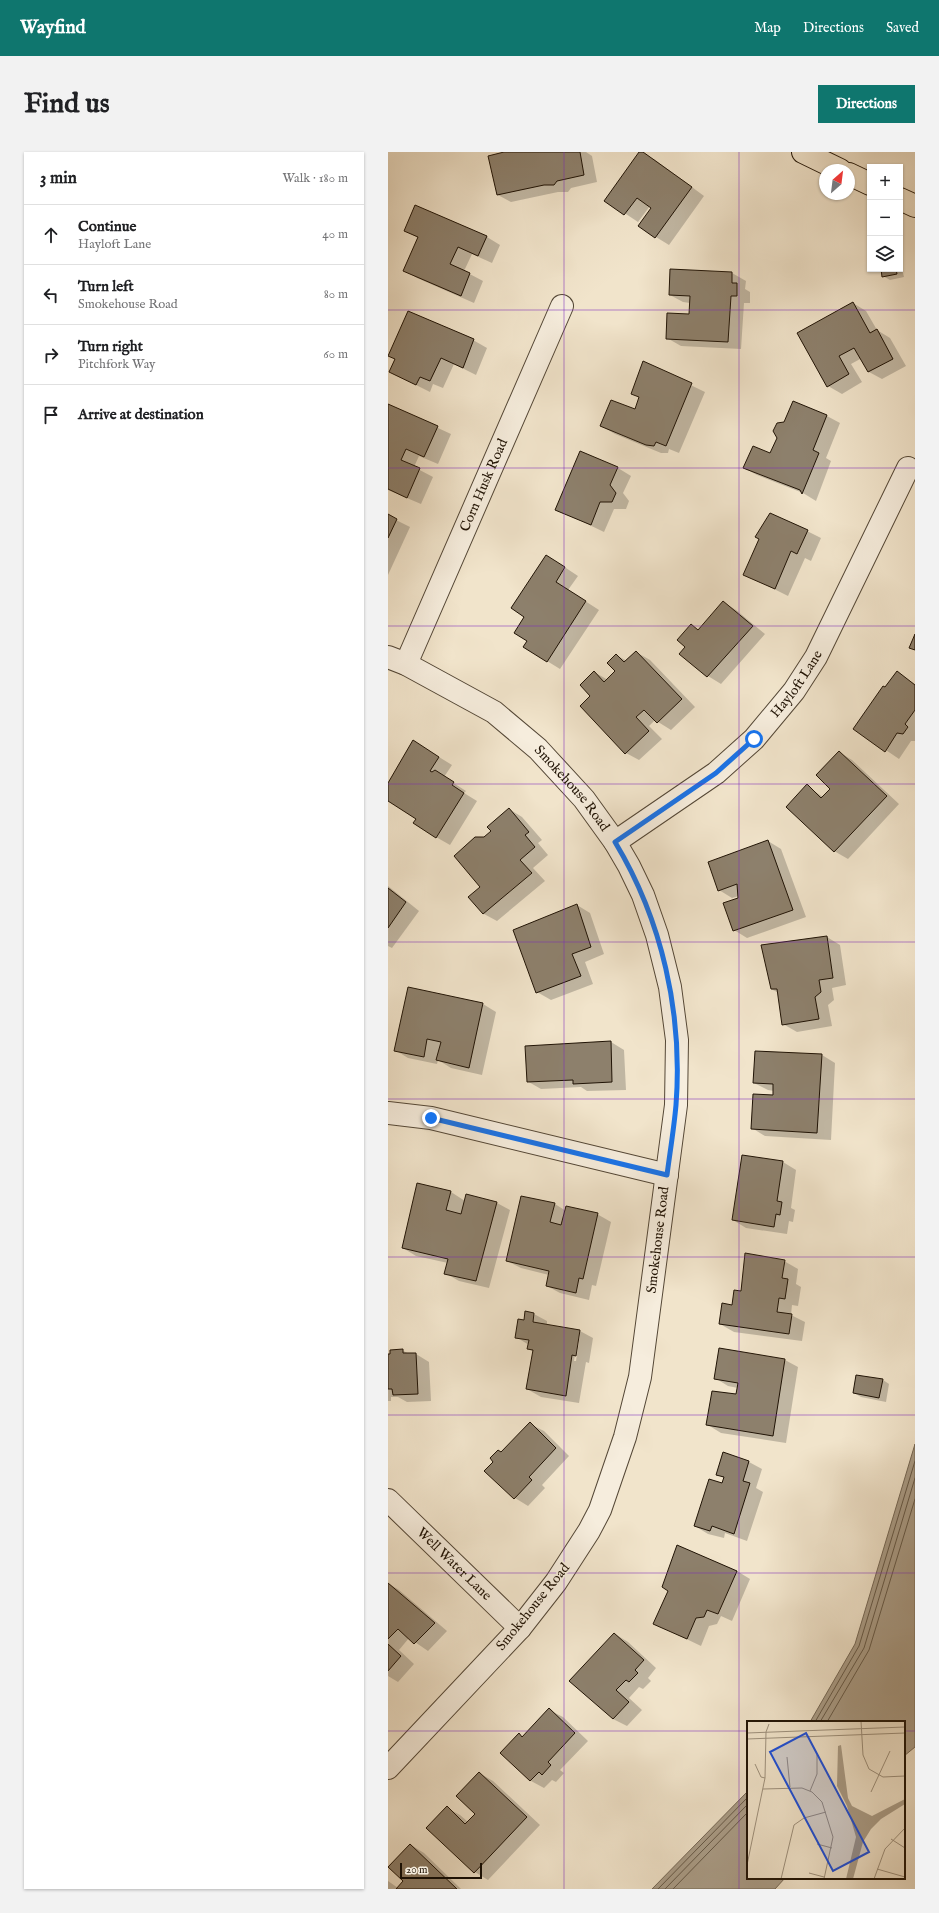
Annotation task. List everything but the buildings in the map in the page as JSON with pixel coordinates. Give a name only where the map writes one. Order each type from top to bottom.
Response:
[{"type":"highway","points":[[803,152],[828,164]]},
{"type":"highway","points":[[855,177],[867,183]]},
{"type":"highway","points":[[902,200],[915,206]]},
{"type":"street","name":"Corn Husk Road","points":[[397,660],[562,306]]},
{"type":"street","name":"Hayloft Lane","points":[[615,842],[716,773],[754,739],[794,691],[816,657],[908,468]]},
{"type":"street","name":"Smokehouse Road","points":[[388,1768],[520,1628],[556,1582],[589,1531],[600,1510],[625,1437],[640,1377],[676,1105],[677,1040],[670,987],[657,935],[643,895],[615,842],[584,799],[538,749],[494,712],[397,660]]},
{"type":"street","points":[[388,1113],[431,1118],[667,1175]]},
{"type":"street","name":"Well Water Lane","points":[[388,1500],[520,1628]]},
{"type":"water","points":[[915,1444],[915,1747],[905,1755],[905,1721],[811,1721],[855,1644]]},
{"type":"water","points":[[747,1792],[747,1879],[784,1879],[775,1889],[652,1889]]},
{"type":"route","points":[[431,1118],[667,1175],[676,1105],[677,1040],[670,987],[657,935],[643,895],[615,842],[716,773],[754,739]]}]
